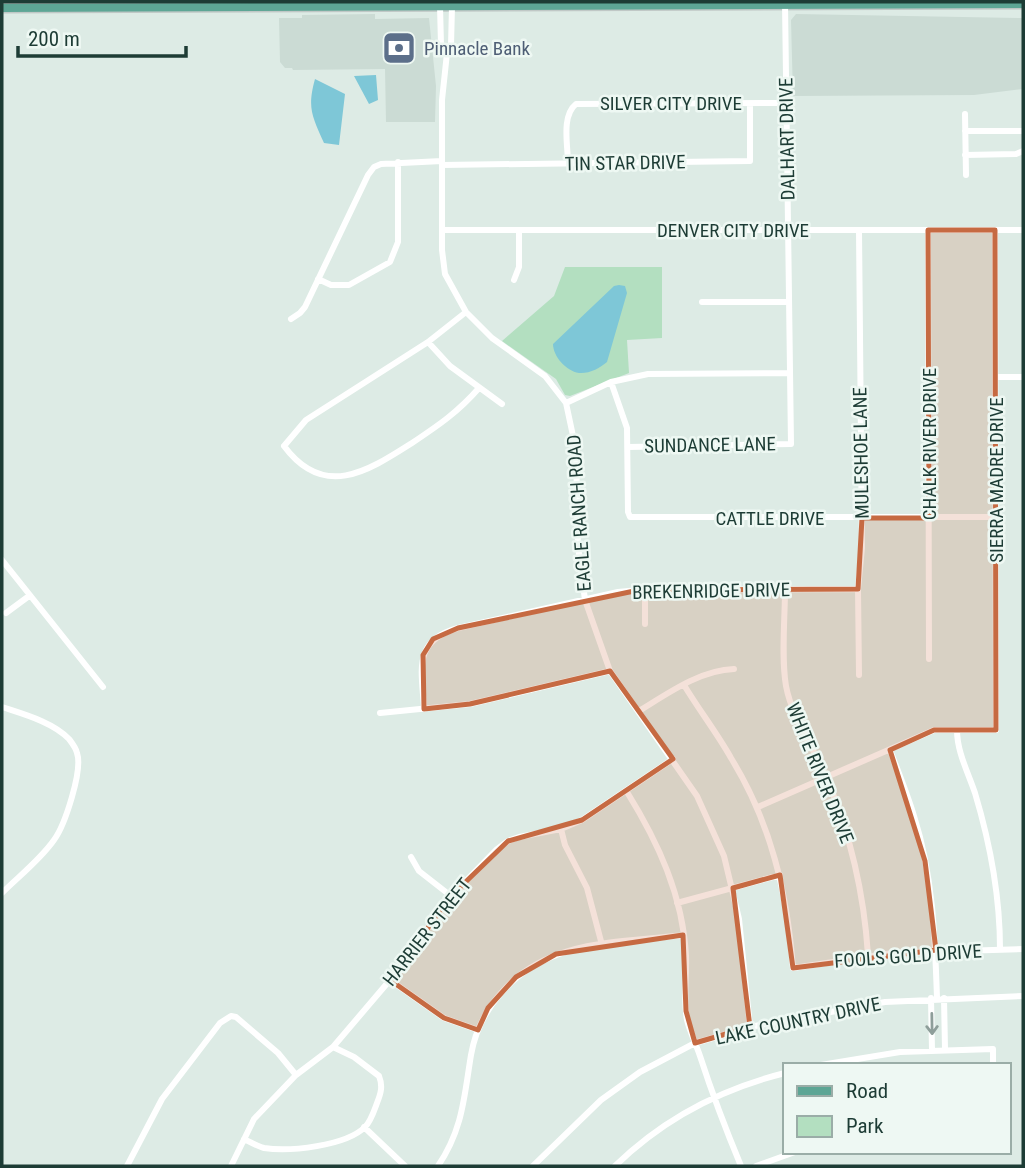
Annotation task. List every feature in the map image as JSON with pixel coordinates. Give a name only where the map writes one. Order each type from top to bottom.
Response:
[{"type":"main road","points":[[2,8],[442,4],[1023,4]]},
{"type":"street","name":"DALHART DRIVE","points":[[785,3],[791,444]]},
{"type":"street","name":"EAGLE RANCH ROAD","points":[[442,4],[441,45],[447,53]]},
{"type":"street","name":"EAGLE RANCH ROAD","points":[[451,4],[451,46],[447,53],[442,100],[442,230],[445,274],[466,312],[492,338],[545,376],[566,403],[576,450],[578,546],[584,600],[610,671],[697,796],[724,856],[733,888],[743,948],[743,972],[750,1027]]},
{"type":"street","name":"SILVER CITY DRIVE","points":[[568,163],[567,118],[569,110],[576,104],[786,103]]},
{"type":"street","name":"TIN STAR DRIVE","points":[[398,162],[750,162],[750,104]]},
{"type":"street","points":[[965,114],[965,175]]},
{"type":"street","points":[[965,131],[1023,131]]},
{"type":"street","points":[[965,155],[1016,155],[1023,151]]},
{"type":"street","points":[[291,318],[305,307],[318,279],[368,175],[374,167],[398,162],[398,242],[390,261],[349,285],[331,285],[318,279]]},
{"type":"street","name":"DENVER CITY DRIVE","points":[[442,230],[1023,230]]},
{"type":"street","name":"MULESHOE LANE","points":[[859,230],[862,518],[858,589],[859,676]]},
{"type":"street","name":"CHALK RIVER DRIVE","points":[[928,230],[929,659]]},
{"type":"street","name":"SIERRA MADRE DRIVE","points":[[957,730],[996,730],[995,230]]},
{"type":"street","points":[[514,280],[519,267],[519,231]]},
{"type":"street","points":[[702,302],[789,302]]},
{"type":"street","points":[[466,312],[428,342],[306,420],[280,446],[315,471],[341,477],[356,475],[385,460],[449,419],[479,388]]},
{"type":"street","points":[[428,342],[450,366],[502,404]]},
{"type":"street","points":[[566,403],[611,382],[648,374],[790,373]]},
{"type":"street","points":[[996,377],[1023,377]]},
{"type":"street","points":[[611,382],[625,417],[628,446]]},
{"type":"street","name":"SUNDANCE LANE","points":[[628,446],[791,444]]},
{"type":"street","name":"CATTLE DRIVE","points":[[628,446],[629,516],[633,518],[996,517]]},
{"type":"street","points":[[2,560],[103,687]]},
{"type":"street","name":"WHITE RIVER DRIVE","points":[[785,589],[786,685],[792,706],[826,777],[842,818],[855,864],[866,923],[868,955]]},
{"type":"street","name":"BREKENRIDGE DRIVE","points":[[424,709],[422,655],[427,645],[442,632],[618,592],[858,589]]},
{"type":"street","points":[[645,590],[645,624]]},
{"type":"street","points":[[6,613],[29,596]]},
{"type":"street","points":[[639,711],[714,671],[734,669]]},
{"type":"street","points":[[380,713],[470,704],[610,671]]},
{"type":"street","points":[[677,902],[780,875],[772,843],[758,807],[730,755],[684,685]]},
{"type":"street","points":[[2,707],[63,733],[78,754],[77,774],[66,815],[55,838],[2,894]]},
{"type":"street","points":[[758,807],[934,730],[957,730],[957,740],[975,793],[991,861],[1000,949]]},
{"type":"street","points":[[890,750],[915,817],[933,912],[937,998],[932,1050]]},
{"type":"street","name":"HARRIER STREET","points":[[231,1166],[254,1119],[296,1075],[333,1047],[390,979],[452,896],[496,850],[519,837],[561,829],[582,820],[673,759]]},
{"type":"street","points":[[627,792],[652,833],[666,864],[684,935],[688,1024],[713,1097],[741,1166]]},
{"type":"street","points":[[561,829],[565,845],[587,888],[603,945]]},
{"type":"street","points":[[411,857],[419,871],[452,896]]},
{"type":"street","name":"FOOLS GOLD DRIVE","points":[[780,875],[786,901],[793,968],[868,955],[936,950],[1023,949]]},
{"type":"street","points":[[438,1166],[455,1138],[461,1121],[471,1053],[478,1030],[488,1008],[516,977],[556,954],[684,935]]},
{"type":"street","points":[[390,979],[444,1018],[478,1030]]},
{"type":"street","name":"LAKE COUNTRY DRIVE","points":[[533,1166],[601,1100],[640,1072],[695,1043],[750,1027],[885,1002],[1023,996]]},
{"type":"street","points":[[937,998],[945,1049]]},
{"type":"street","points":[[127,1166],[162,1099],[220,1023],[227,1018],[236,1017],[278,1053],[296,1075]]},
{"type":"street","points":[[244,1139],[261,1147],[289,1148],[346,1139],[364,1127],[373,1115],[382,1090],[379,1076],[354,1057],[333,1047]]},
{"type":"street","points":[[833,1063],[945,1049],[993,1049],[993,1063]]},
{"type":"street","points":[[615,1166],[659,1129],[713,1097],[783,1073]]},
{"type":"street","points":[[364,1127],[405,1166]]},
{"type":"street","points":[[756,1166],[789,1154]]},
{"type":"highlighted area","points":[[928,230],[995,230],[996,730],[934,730],[890,750],[925,861],[936,950],[793,968],[780,875],[733,888],[750,1027],[695,1043],[686,1011],[683,935],[556,954],[516,977],[488,1008],[478,1030],[444,1018],[390,980],[451,896],[508,841],[582,820],[673,759],[610,671],[470,704],[424,709],[423,655],[433,639],[458,628],[639,590],[858,589],[862,518],[929,518]]},
{"type":"shaded area","points":[[375,14],[375,19],[429,18],[436,86],[435,122],[386,122],[385,69],[293,70],[285,68],[280,62],[279,18]]},
{"type":"shaded area","points":[[796,14],[1023,18],[1023,89],[974,95],[793,96],[791,20]]},
{"type":"green space","points":[[565,267],[662,267],[662,338],[627,340],[629,373],[570,396],[565,395],[556,379],[502,341],[554,296]]},
{"type":"water","points":[[376,75],[378,100],[369,104],[354,76]]},
{"type":"water","points":[[315,79],[345,94],[339,145],[324,143],[314,119],[311,97]]},
{"type":"water","points":[[614,286],[625,286],[627,293],[607,362],[587,373],[569,369],[558,358],[553,344]]},
{"type":"place","name":"Pinnacle Bank","points":[[399,48]]}]
